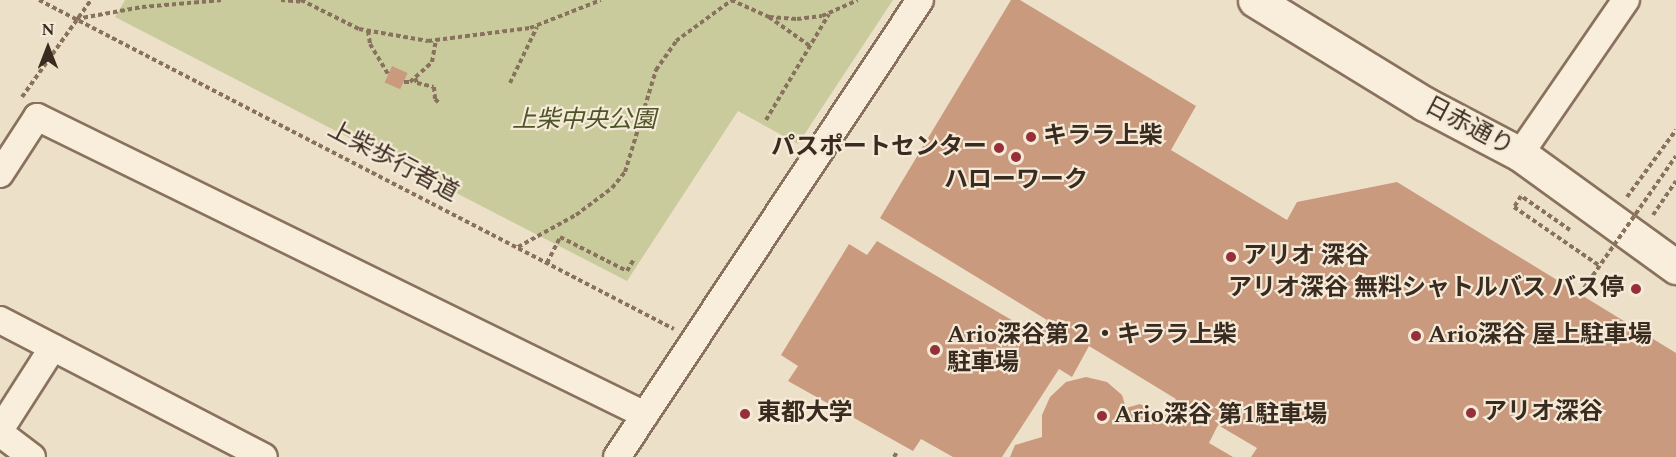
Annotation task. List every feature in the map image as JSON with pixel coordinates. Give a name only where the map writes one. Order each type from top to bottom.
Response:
[{"type":"street","points":[[617,457],[920,0]]},
{"type":"street","name":"日赤通り","points":[[1255,0],[1425,104],[1520,154],[1676,267]]},
{"type":"street","points":[[1520,154],[1626,0]]},
{"type":"street","points":[[0,174],[37,117],[645,415]]},
{"type":"street","points":[[0,320],[264,457]]},
{"type":"street","points":[[32,457],[0,432],[52,347]]},
{"type":"path","name":"上柴歩行者道","points":[[39,0],[694,339]]},
{"type":"path","points":[[19,101],[75,19],[91,0]]},
{"type":"path","points":[[75,19],[142,7],[223,0]]},
{"type":"path","points":[[280,0],[303,1],[368,31],[436,40],[493,36],[537,26],[601,0]]},
{"type":"path","points":[[518,248],[576,215],[612,188],[625,172],[656,70],[676,41],[732,0],[769,17],[810,46]]},
{"type":"path","points":[[769,17],[797,19],[829,13],[858,0]]},
{"type":"path","points":[[766,120],[829,13]]},
{"type":"path","points":[[510,83],[537,26]]},
{"type":"path","points":[[368,31],[370,44],[388,74]]},
{"type":"path","points":[[404,81],[415,78],[432,62],[436,40]]},
{"type":"path","points":[[415,78],[417,84],[434,87],[435,99],[440,104]]},
{"type":"path","points":[[1611,220],[1676,130]]},
{"type":"path","points":[[1580,294],[1676,156]]},
{"type":"path","points":[[1637,239],[1676,181]]},
{"type":"path","points":[[1570,230],[1521,196],[1514,207],[1600,266]]},
{"type":"path","points":[[546,263],[560,237],[627,271],[634,259]]},
{"type":"path","points":[[894,457],[897,452]]},
{"type":"green space","name":"上柴中央公園","points":[[125,0],[893,0],[798,144],[738,111],[627,281],[115,17]]},
{"type":"building","name":"アリオ 深谷","points":[[1011,0],[1020,0],[1196,106],[1171,150],[1287,220],[1297,202],[1397,182],[1676,353],[1676,457],[1251,457],[1257,448],[1218,425],[1209,443],[1233,457],[1010,457],[1015,445],[1042,437],[1042,415],[1050,397],[1066,382],[1086,377],[1107,382],[1122,395],[1126,408],[1140,404],[1164,417],[1176,399],[1089,346],[1072,377],[1059,369],[1002,457],[953,457],[921,439],[913,451],[788,381],[798,366],[781,355],[849,244],[867,255],[877,241],[1039,336],[1047,320],[880,218]]},
{"type":"building","points":[[392,66],[408,73],[400,89],[385,82]]},
{"type":"place","name":"キララ上柴","points":[[1031,137]]},
{"type":"place","name":"パスポートセンター","points":[[999,148]]},
{"type":"place","name":"ハローワーク","points":[[1016,157]]},
{"type":"place","name":"アリオ 深谷","points":[[1231,257]]},
{"type":"place","name":"アリオ深谷 無料シャトルバス バス停","points":[[1636,289]]},
{"type":"place","name":"Ario深谷 屋上駐車場","points":[[1416,336]]},
{"type":"place","name":"Ario深谷第２・キララ上柴 駐車場","points":[[935,350]]},
{"type":"place","name":"アリオ深谷","points":[[1471,413]]},
{"type":"place","name":"東都大学","points":[[745,414]]},
{"type":"place","name":"Ario深谷 第1駐車場","points":[[1102,416]]}]
